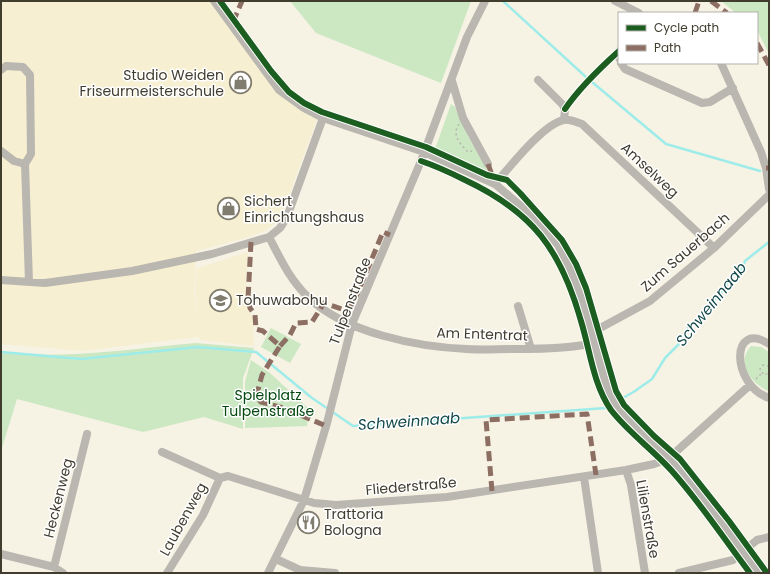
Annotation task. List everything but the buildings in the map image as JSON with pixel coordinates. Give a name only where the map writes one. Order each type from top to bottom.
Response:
[{"type":"street","points":[[214,1],[279,90],[304,108],[323,118],[424,152],[494,184],[534,217],[558,246],[569,266],[583,303],[608,391],[619,409],[643,435],[669,458],[744,550],[759,573]]},
{"type":"street","name":"Tulpenstraße","points":[[268,573],[304,500],[327,423],[352,324],[424,152],[452,81],[467,37],[485,1]]},
{"type":"street","points":[[615,1],[635,12]]},
{"type":"street","points":[[622,64],[625,69],[702,103],[710,102],[733,88]]},
{"type":"street","points":[[721,64],[761,152],[766,168],[769,189]]},
{"type":"street","points":[[1,70],[6,66],[23,67],[30,75],[31,154],[25,164],[29,282]]},
{"type":"street","points":[[494,184],[526,148],[552,124],[564,120],[565,109],[562,104],[538,80]]},
{"type":"street","points":[[452,81],[463,118],[488,164]]},
{"type":"street","points":[[1,280],[45,283],[132,271],[212,254],[269,237],[280,228],[287,217],[323,118]]},
{"type":"street","name":"Amselweg","points":[[564,120],[572,120],[582,124],[714,248]]},
{"type":"street","points":[[1,151],[14,161],[25,164]]},
{"type":"street","name":"Zum Sauerbach","points":[[591,334],[650,301],[714,248],[769,195]]},
{"type":"street","name":"Am Ententrat","points":[[269,237],[289,274],[308,298],[325,310],[352,324],[404,341],[467,350],[532,349],[563,347],[594,342]]},
{"type":"street","points":[[518,306],[532,349]]},
{"type":"street","points":[[769,344],[761,340],[751,339],[746,341],[741,347],[739,358],[742,372],[750,385],[762,396],[769,398]]},
{"type":"street","points":[[669,458],[750,385]]},
{"type":"street","name":"Heckenweg","points":[[54,567],[87,434]]},
{"type":"street","name":"Fliederstraße","points":[[162,452],[220,478],[228,476],[304,500],[336,505],[447,497],[626,470],[654,464],[669,458]]},
{"type":"street","name":"Lilienstraße","points":[[626,470],[631,486],[645,573]]},
{"type":"street","points":[[584,477],[598,573]]},
{"type":"street","name":"Laubenweg","points":[[167,573],[203,515],[220,478]]},
{"type":"street","points":[[680,573],[732,560],[757,540],[769,537]]},
{"type":"street","points":[[1,554],[54,567],[63,573]]},
{"type":"street","points":[[276,559],[300,570],[335,573]]},
{"type":"path","points":[[463,118],[456,127],[457,140],[468,152],[479,149]]},
{"type":"path","points":[[769,366],[764,365],[760,369],[764,375],[769,373]]},
{"type":"shaded area","points":[[1,1],[211,1],[279,93],[317,119],[282,214],[274,224],[264,231],[245,238],[196,251],[194,295],[199,329],[195,295],[196,269],[248,252],[246,291],[247,304],[253,319],[254,346],[200,340],[199,337],[81,351],[1,344]]},
{"type":"green space","points":[[290,1],[471,1],[441,83],[316,33]]},
{"type":"green space","points":[[721,1],[769,1],[769,54],[758,32],[758,12],[735,12]]},
{"type":"green space","points":[[451,104],[455,107],[469,138],[489,173],[488,174],[435,149]]},
{"type":"green space","points":[[271,328],[301,344],[290,363],[261,347]]},
{"type":"green space","points":[[196,343],[254,348],[243,378],[243,429],[204,417],[143,432],[17,399],[1,451],[1,353],[25,355],[74,354]]},
{"type":"green space","points":[[751,346],[761,347],[769,352],[769,391],[757,384],[752,379],[745,366],[746,353]]},
{"type":"green space","name":"Spielplatz Tulpenstraße","points":[[251,360],[270,373],[309,409],[307,426],[245,428],[245,382]]},
{"type":"waterway","points":[[503,1],[586,77],[666,144],[760,171]]},
{"type":"waterway","name":"Schweinnaab","points":[[1,352],[81,359],[198,347],[256,352],[312,398],[353,426],[606,408],[652,379],[665,358],[682,341],[687,329],[711,307],[713,301],[718,297],[732,276],[741,271],[745,261],[769,242]]},
{"type":"marked path","points":[[233,22],[242,1]]},
{"type":"marked path","points":[[695,12],[699,1]]},
{"type":"marked path","points":[[711,1],[726,12]]},
{"type":"marked path","points":[[758,45],[769,65]]},
{"type":"marked path","points":[[488,164],[492,175]]},
{"type":"marked path","points":[[280,346],[290,335],[296,323],[312,322],[324,303],[348,311],[356,297],[383,232],[390,235]]},
{"type":"marked path","points":[[251,242],[248,299],[250,308],[255,315],[256,329],[263,331],[280,346],[262,375],[256,397],[261,402],[284,408],[326,426]]},
{"type":"marked path","points":[[492,491],[486,420],[587,414],[596,475]]},
{"type":"cycle path","points":[[220,1],[271,71],[289,92],[304,103],[322,112],[426,147],[487,175],[507,180],[520,193],[562,240],[576,264],[586,288],[616,391],[624,405],[654,436],[680,459],[729,521],[767,573]]},
{"type":"cycle path","points":[[565,109],[590,78],[618,52]]},
{"type":"cycle path","points":[[421,161],[449,172],[489,192],[526,220],[541,236],[564,274],[573,296],[596,378],[611,410],[625,426],[664,462],[682,482],[750,573]]},
{"type":"place","name":"Studio Weiden Friseurmeisterschule","points":[[240,83]]},
{"type":"place","name":"Sichert Einrichtungshaus","points":[[229,209]]},
{"type":"place","name":"Tohuwabohu","points":[[221,300]]},
{"type":"place","name":"Trattoria Bologna","points":[[309,522]]}]
